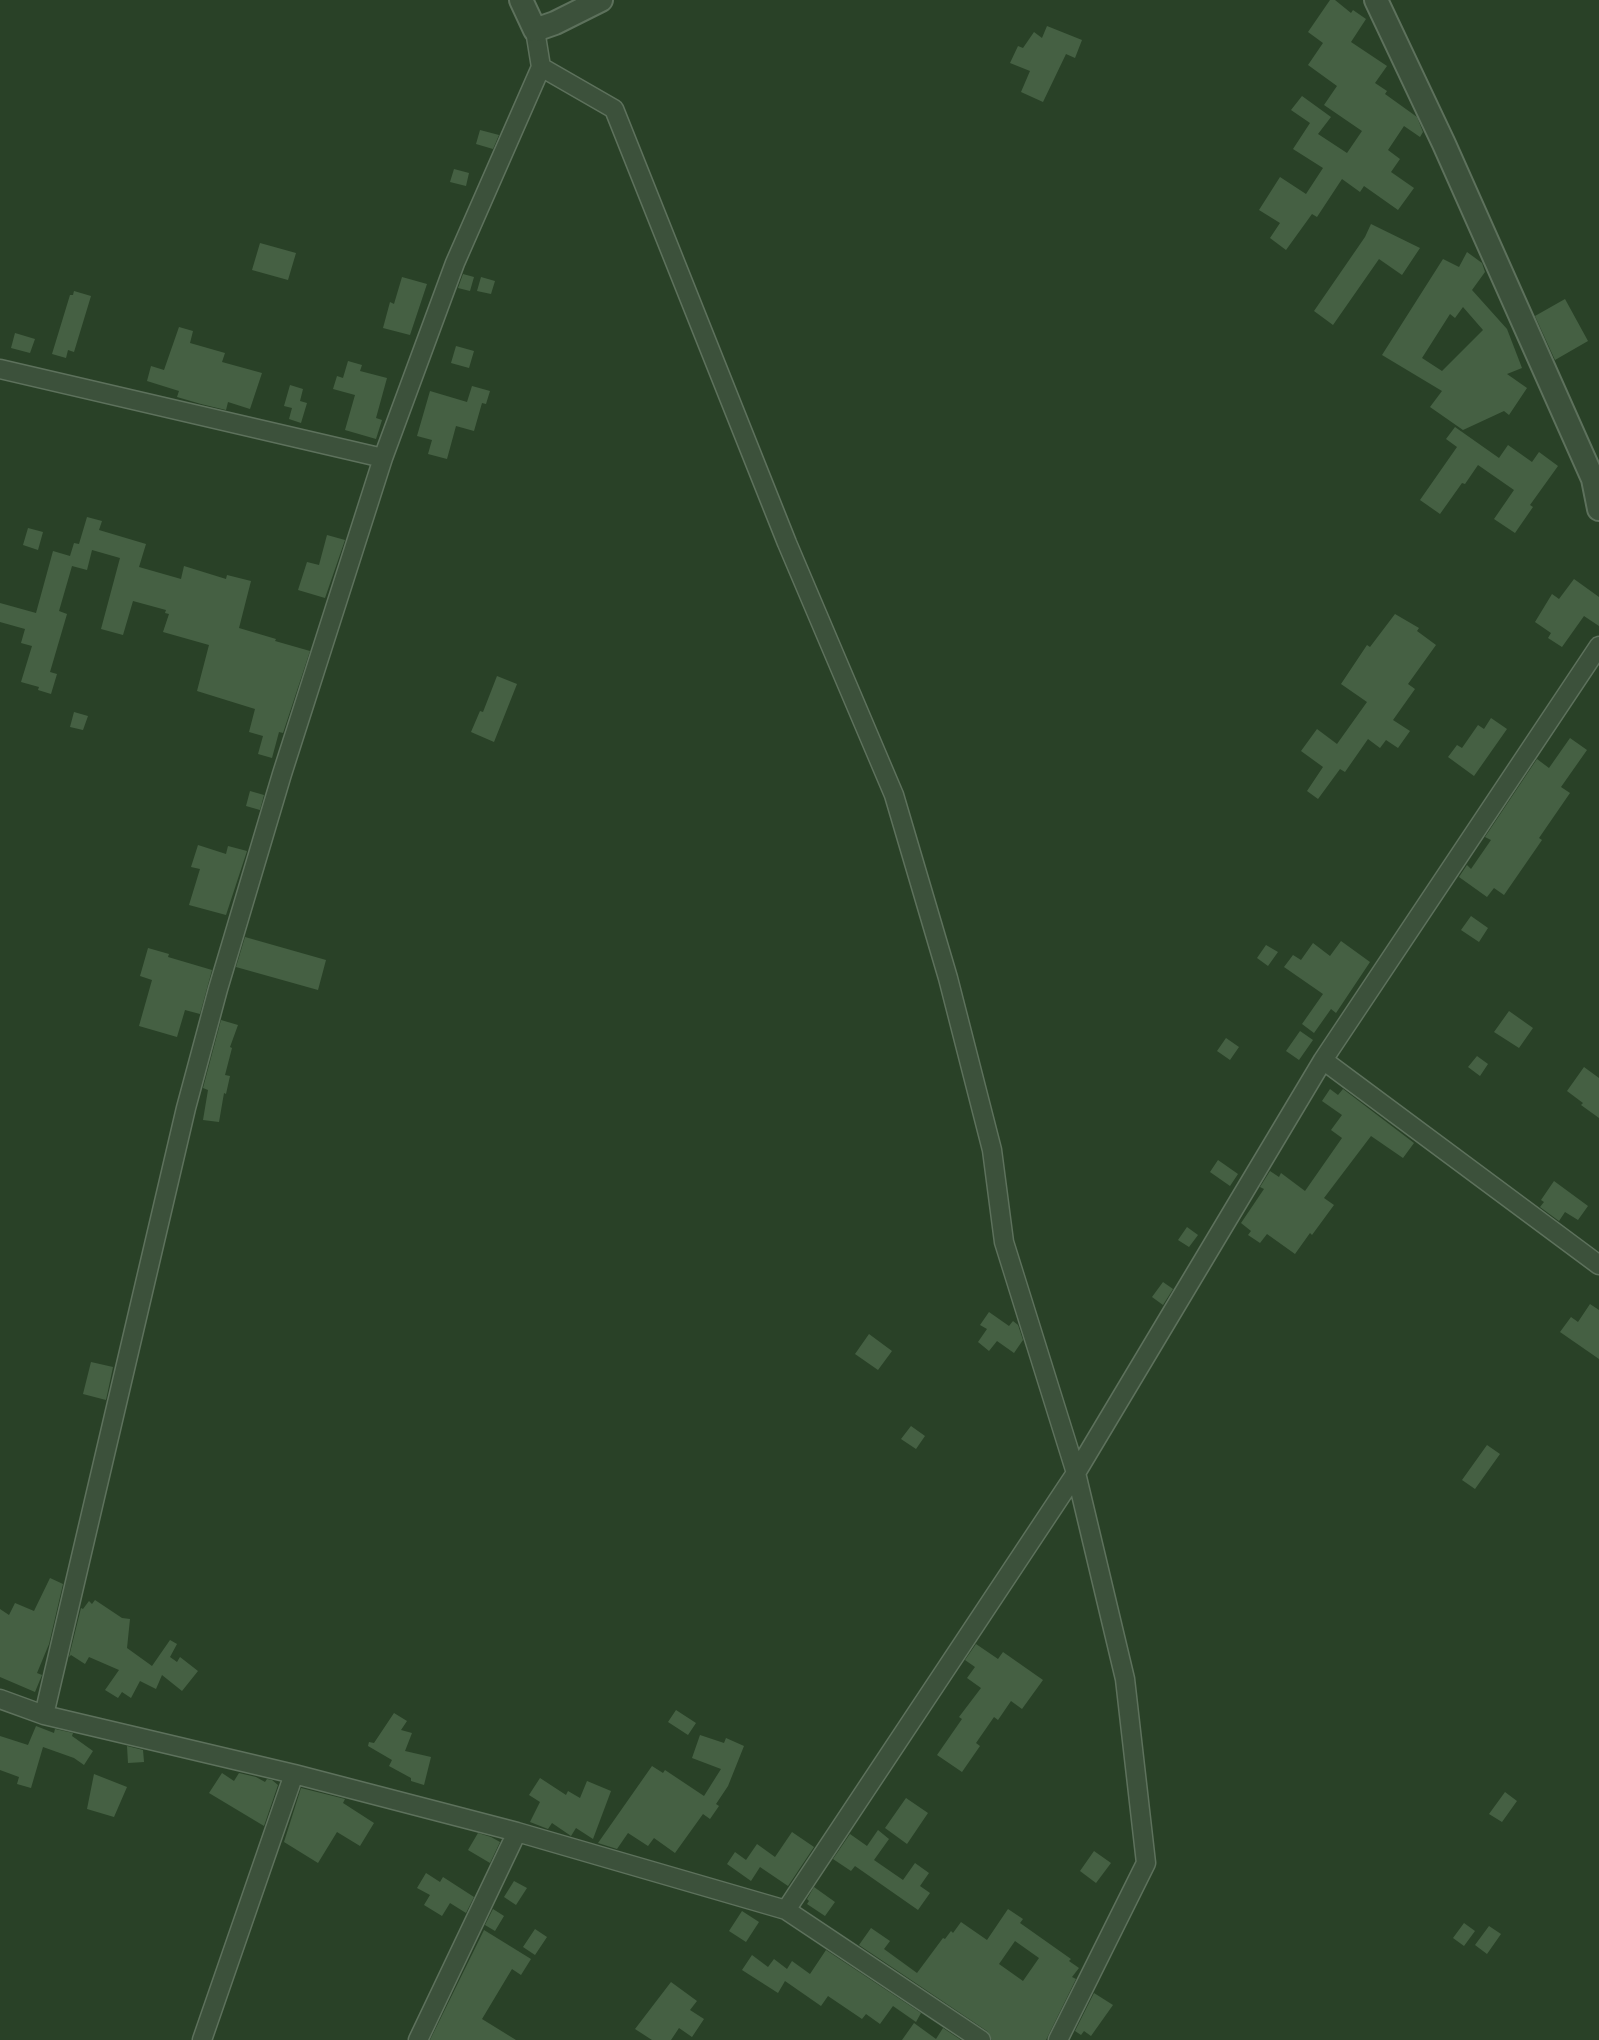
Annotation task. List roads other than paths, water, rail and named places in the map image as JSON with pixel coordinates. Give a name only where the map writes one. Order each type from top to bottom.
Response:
[{"type":"street","points":[[44,1715],[189,1097],[218,989],[282,774],[383,458],[455,263],[541,67],[545,27],[520,0]]},
{"type":"street","points":[[545,27],[601,0]]},
{"type":"street","points":[[1376,0],[1444,144],[1593,479],[1599,509]]},
{"type":"street","points":[[541,67],[614,109],[787,543],[894,795],[948,978],[992,1150],[1004,1242],[1076,1473],[1125,1679],[1146,1863],[1058,2040]]},
{"type":"street","points":[[0,369],[383,458]]},
{"type":"street","points":[[786,1910],[1076,1473],[1323,1060],[1599,646]]},
{"type":"street","points":[[1323,1060],[1599,1264]]},
{"type":"street","points":[[0,1699],[44,1715],[294,1774],[517,1832],[786,1910],[981,2040]]},
{"type":"street","points":[[202,2040],[294,1774]]},
{"type":"street","points":[[418,2040],[517,1832]]}]
